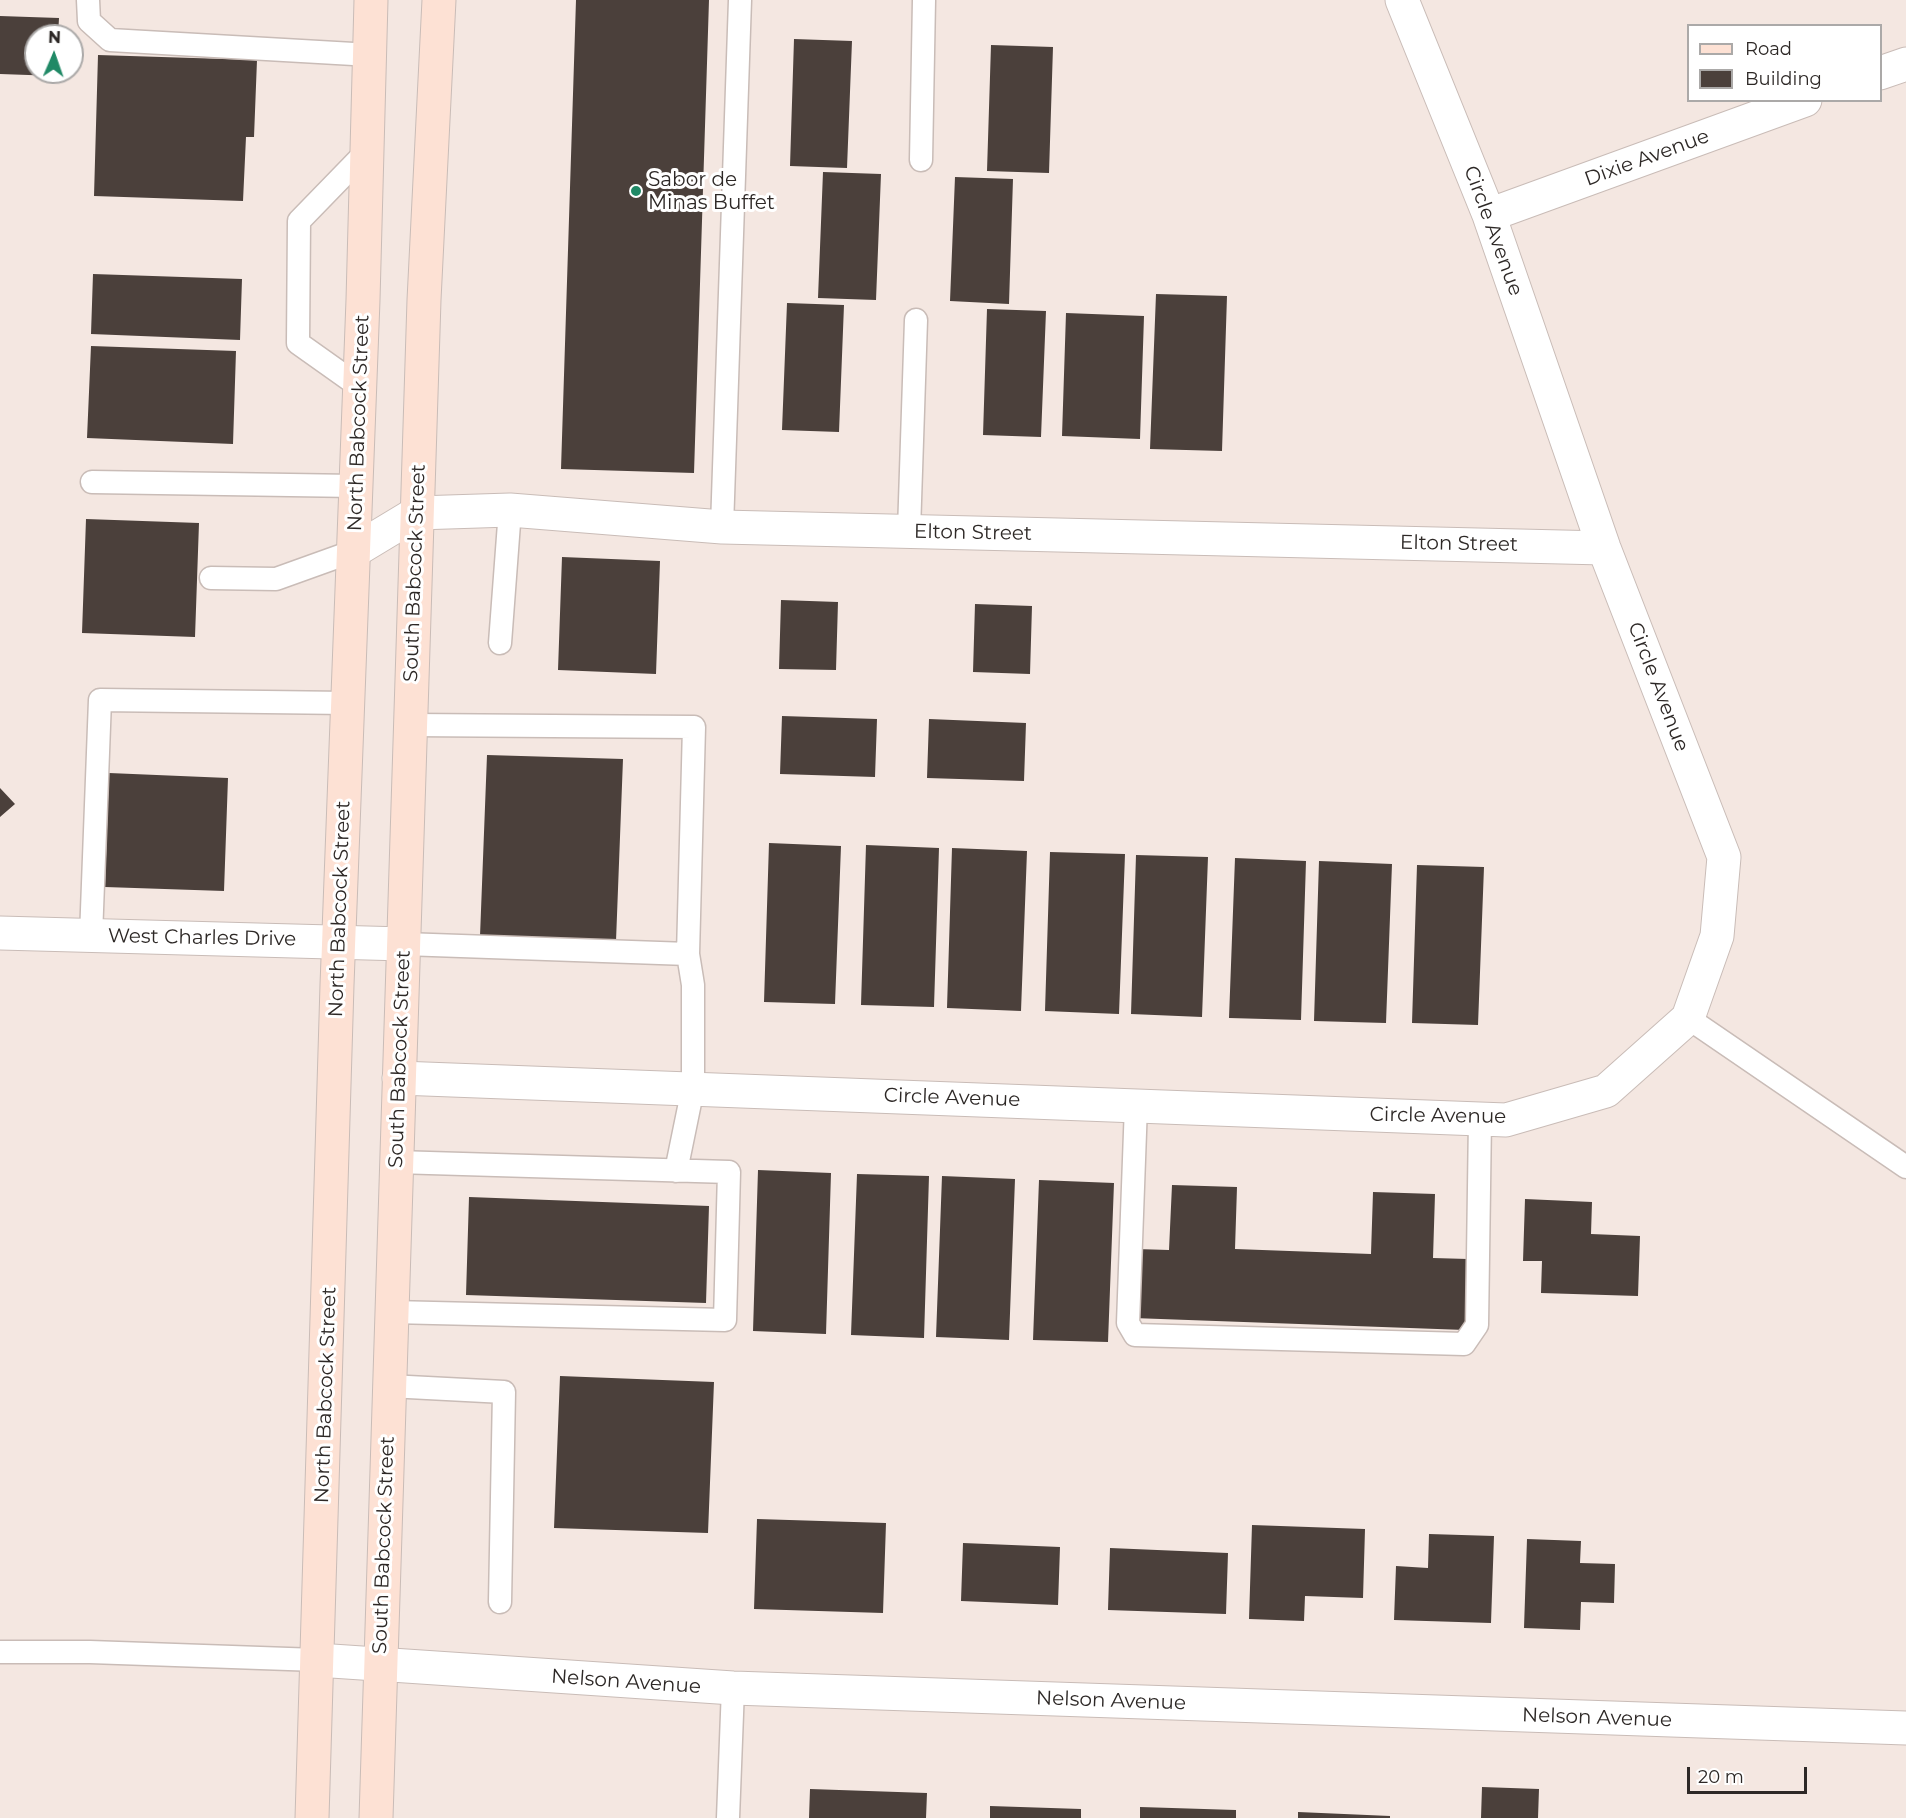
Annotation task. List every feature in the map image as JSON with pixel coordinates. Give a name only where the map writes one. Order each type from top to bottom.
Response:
[{"type":"main road","name":"North Babcock Street","points":[[312,1818],[339,941],[368,150],[371,0]]},
{"type":"main road","name":"South Babcock Street","points":[[376,1818],[424,300],[439,0]]},
{"type":"street","name":"Circle Avenue","points":[[399,1078],[1506,1120],[1606,1091],[1688,1018],[1717,936],[1724,857],[1604,548],[1489,215],[1402,0]]},
{"type":"street","points":[[1882,73],[1906,64]]},
{"type":"street","name":"Dixie Avenue","points":[[1489,215],[1800,102]]},
{"type":"street","name":"Elton Street","points":[[354,551],[417,513],[510,510],[722,527],[1604,548]]},
{"type":"street","name":"West Charles Drive","points":[[0,933],[404,944]]},
{"type":"street","name":"Nelson Avenue","points":[[317,1660],[733,1688],[1906,1728]]},
{"type":"lane","points":[[88,0],[89,21],[110,39],[370,55]]},
{"type":"lane","points":[[722,527],[741,0]]},
{"type":"lane","points":[[921,160],[924,0]]},
{"type":"lane","points":[[360,387],[298,343],[299,221],[368,150]]},
{"type":"lane","points":[[909,531],[916,320]]},
{"type":"lane","points":[[92,482],[356,486]]},
{"type":"lane","points":[[500,643],[510,510]]},
{"type":"lane","points":[[211,578],[276,579],[354,551]]},
{"type":"lane","points":[[92,936],[100,700],[348,703]]},
{"type":"lane","points":[[410,725],[694,727],[688,954],[693,985],[693,1088],[676,1171]]},
{"type":"lane","points":[[404,944],[688,954]]},
{"type":"lane","points":[[1688,1018],[1906,1167]]},
{"type":"lane","points":[[1136,1106],[1128,1323],[1136,1335],[1464,1344],[1477,1325],[1480,1119]]},
{"type":"lane","points":[[392,1312],[725,1320],[729,1172],[396,1162]]},
{"type":"lane","points":[[389,1386],[504,1392],[500,1602]]},
{"type":"lane","points":[[0,1652],[90,1652],[317,1660]]},
{"type":"lane","points":[[728,1818],[733,1688]]},
{"type":"building","points":[[576,0],[709,0],[694,473],[561,469]]},
{"type":"building","points":[[0,16],[59,18],[59,24],[24,24],[24,75],[0,74]]},
{"type":"building","points":[[794,39],[852,41],[847,168],[790,166]]},
{"type":"building","points":[[991,45],[1053,47],[1049,173],[987,171]]},
{"type":"building","points":[[98,55],[257,60],[254,137],[246,137],[243,201],[94,196]]},
{"type":"building","points":[[823,172],[881,174],[876,300],[818,298]]},
{"type":"building","points":[[955,177],[1013,179],[1009,304],[950,301]]},
{"type":"building","points":[[93,274],[242,279],[240,340],[91,334]]},
{"type":"building","points":[[1156,294],[1227,296],[1222,451],[1150,449]]},
{"type":"building","points":[[787,303],[844,305],[839,432],[782,430]]},
{"type":"building","points":[[987,309],[1046,311],[1041,437],[983,435]]},
{"type":"building","points":[[1066,313],[1144,316],[1140,439],[1062,436]]},
{"type":"building","points":[[91,346],[236,351],[233,444],[87,438]]},
{"type":"building","points":[[86,519],[199,523],[195,637],[82,633]]},
{"type":"building","points":[[562,557],[660,561],[656,674],[558,670]]},
{"type":"building","points":[[781,600],[838,602],[836,670],[779,669]]},
{"type":"building","points":[[975,604],[1032,606],[1030,674],[973,672]]},
{"type":"building","points":[[782,716],[877,719],[875,777],[780,774]]},
{"type":"building","points":[[929,719],[1026,723],[1024,781],[927,778]]},
{"type":"building","points":[[487,755],[623,759],[616,941],[480,936]]},
{"type":"building","points":[[109,773],[228,778],[224,891],[105,887]]},
{"type":"building","points":[[0,788],[15,804],[0,817]]},
{"type":"building","points":[[769,843],[841,846],[835,1004],[764,1002]]},
{"type":"building","points":[[866,845],[939,848],[934,1007],[861,1005]]},
{"type":"building","points":[[952,848],[1027,851],[1021,1011],[947,1008]]},
{"type":"building","points":[[1050,852],[1125,854],[1119,1014],[1045,1011]]},
{"type":"building","points":[[1136,855],[1208,857],[1202,1017],[1131,1014]]},
{"type":"building","points":[[1235,858],[1306,861],[1301,1020],[1229,1018]]},
{"type":"building","points":[[1319,861],[1392,864],[1386,1023],[1314,1021]]},
{"type":"building","points":[[1417,865],[1484,867],[1478,1025],[1412,1023]]},
{"type":"building","points":[[758,1170],[831,1173],[826,1334],[753,1331]]},
{"type":"building","points":[[857,1174],[929,1176],[924,1338],[851,1335]]},
{"type":"building","points":[[942,1176],[1015,1179],[1009,1340],[936,1337]]},
{"type":"building","points":[[1039,1180],[1114,1183],[1108,1342],[1033,1340]]},
{"type":"building","points":[[1172,1185],[1237,1187],[1235,1249],[1371,1254],[1373,1192],[1435,1194],[1433,1258],[1468,1259],[1465,1330],[1133,1318],[1136,1249],[1169,1250]]},
{"type":"building","points":[[469,1197],[709,1206],[706,1303],[466,1295]]},
{"type":"building","points":[[1525,1199],[1592,1202],[1591,1234],[1640,1236],[1638,1296],[1541,1293],[1542,1261],[1523,1261]]},
{"type":"building","points":[[560,1376],[714,1382],[708,1533],[554,1528]]},
{"type":"building","points":[[757,1519],[886,1523],[883,1613],[754,1609]]},
{"type":"building","points":[[1252,1525],[1365,1529],[1363,1598],[1305,1596],[1304,1621],[1249,1619]]},
{"type":"building","points":[[1429,1534],[1494,1536],[1491,1623],[1394,1620],[1396,1566],[1428,1568]]},
{"type":"building","points":[[1527,1539],[1581,1541],[1580,1563],[1615,1564],[1614,1603],[1581,1602],[1580,1630],[1524,1628]]},
{"type":"building","points":[[963,1543],[1060,1547],[1058,1605],[961,1601]]},
{"type":"building","points":[[1110,1548],[1228,1553],[1226,1614],[1108,1610]]},
{"type":"building","points":[[1482,1787],[1539,1789],[1538,1818],[1481,1818]]},
{"type":"building","points":[[810,1789],[927,1793],[926,1818],[809,1818]]},
{"type":"building","points":[[990,1806],[1081,1809],[1081,1818],[990,1818]]},
{"type":"building","points":[[1140,1807],[1236,1810],[1236,1818],[1140,1818]]},
{"type":"building","points":[[1298,1812],[1390,1816],[1390,1818],[1298,1818]]},
{"type":"place","name":"Sabor de Minas Buffet","points":[[636,191]]}]
